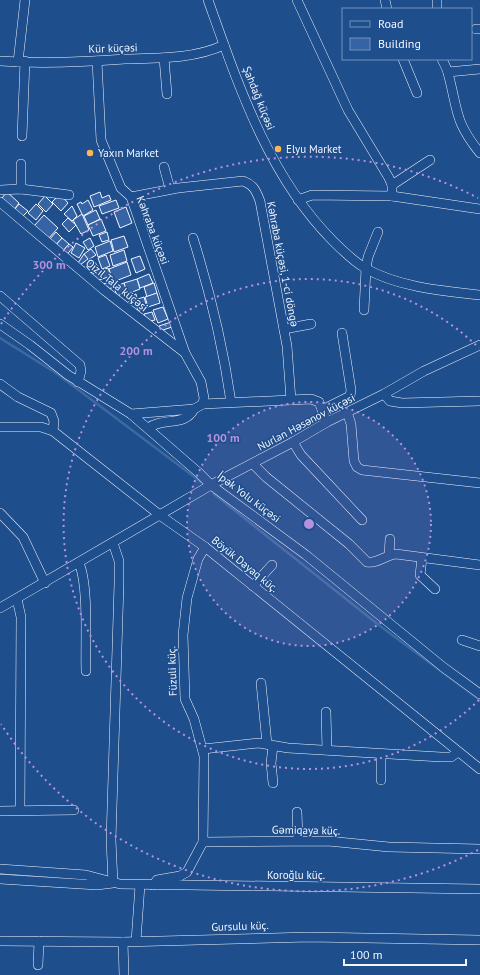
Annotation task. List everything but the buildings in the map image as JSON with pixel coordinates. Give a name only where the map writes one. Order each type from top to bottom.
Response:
[{"type":"street","points":[[22,136],[22,62],[25,0]]},
{"type":"street","name":"Şahdağ küçəsi","points":[[208,0],[224,45],[262,139],[298,200],[321,230],[346,254],[366,268],[390,279],[433,290],[480,295]]},
{"type":"street","points":[[296,0],[348,110],[392,185],[392,196]]},
{"type":"street","name":"Kür küçəsi","points":[[0,60],[22,62],[164,58],[191,55],[224,45]]},
{"type":"street","points":[[164,58],[167,94]]},
{"type":"street","points":[[403,60],[417,93]]},
{"type":"street","points":[[442,60],[448,72],[456,112],[462,130],[480,151]]},
{"type":"street","name":"Kəhraba küçəsi","points":[[96,61],[101,140],[121,188],[131,197],[185,353],[201,382],[204,398],[202,404]]},
{"type":"street","points":[[448,72],[480,69]]},
{"type":"street","points":[[392,185],[430,160]]},
{"type":"street","points":[[20,164],[21,189]]},
{"type":"street","points":[[164,167],[170,189]]},
{"type":"street","name":"Kəhraba küçəsi, 1-ci döngə","points":[[131,197],[170,189],[243,181],[255,189],[260,201],[284,329],[289,365],[291,400]]},
{"type":"street","points":[[0,190],[21,189],[70,195]]},
{"type":"street","points":[[298,200],[312,195],[392,196],[480,209]]},
{"type":"street","name":"Qızıl Tala küçəsi","points":[[0,202],[104,290],[185,353]]},
{"type":"street","points":[[364,310],[368,256],[378,232]]},
{"type":"street","points":[[193,238],[210,292],[226,368],[231,402]]},
{"type":"street","points":[[0,296],[80,365],[81,371],[78,382]]},
{"type":"street","name":"İpək Yolu küçəsi","points":[[0,324],[78,382],[130,414],[200,472],[211,485],[306,555],[443,666],[480,694]]},
{"type":"street","points":[[284,329],[311,324]]},
{"type":"street","points":[[322,410],[350,396],[351,390],[342,333]]},
{"type":"street","name":"Nurlan Həsənov küçəsi","points":[[0,608],[161,516],[211,485],[253,464],[326,422],[384,394],[424,371],[480,345]]},
{"type":"street","points":[[0,384],[18,397],[51,413],[54,421],[53,431],[41,427],[0,428]]},
{"type":"street","points":[[384,394],[390,401],[402,403],[480,401]]},
{"type":"street","points":[[130,414],[194,409],[202,404],[316,400],[319,402],[326,422]]},
{"type":"street","points":[[148,428],[159,422],[184,419],[190,416],[194,409]]},
{"type":"street","points":[[347,412],[351,424],[354,461],[356,467],[362,470],[480,483]]},
{"type":"street","name":"Böyük Dayaq küç.","points":[[53,431],[332,648],[480,769]]},
{"type":"street","points":[[293,442],[301,455],[362,520]]},
{"type":"street","points":[[253,464],[266,478],[349,544],[367,562],[374,562],[389,555],[480,565]]},
{"type":"street","points":[[0,513],[23,537],[45,583]]},
{"type":"street","points":[[389,555],[390,539]]},
{"type":"street","points":[[112,883],[111,840],[119,584],[118,561],[113,543]]},
{"type":"street","name":"Füzuli küç.","points":[[203,842],[203,749],[194,719],[185,699],[183,635],[187,598],[198,559],[205,548]]},
{"type":"street","points":[[422,558],[420,575],[435,589]]},
{"type":"street","points":[[79,563],[82,569],[84,588],[86,671]]},
{"type":"street","points":[[253,586],[272,564]]},
{"type":"street","points":[[17,599],[21,617],[20,810]]},
{"type":"street","points":[[462,640],[480,646]]},
{"type":"street","points":[[261,683],[270,745],[272,783]]},
{"type":"street","points":[[326,712],[327,750]]},
{"type":"street","points":[[203,749],[250,743],[442,758],[451,757],[458,752]]},
{"type":"street","points":[[381,754],[381,780]]},
{"type":"street","points":[[0,811],[74,810]]},
{"type":"street","points":[[297,812],[298,840]]},
{"type":"street","name":"Gəmiqaya küç.","points":[[203,842],[298,840],[328,841],[389,847],[480,849]]},
{"type":"street","points":[[153,885],[157,880],[180,876],[187,872],[203,842]]},
{"type":"street","name":"Koroğlu küç.","points":[[0,869],[86,875],[112,883]]},
{"type":"street","name":"Koroğlu küç.","points":[[0,879],[97,885],[112,883],[140,885],[480,889]]},
{"type":"street","points":[[136,941],[140,885]]},
{"type":"street","name":"Gursulu küç.","points":[[0,941],[123,942],[309,936],[480,940]]},
{"type":"street","points":[[38,965],[39,941]]},
{"type":"street","points":[[123,942],[124,975]]},
{"type":"waterway","points":[[0,338],[56,373],[201,482]]},
{"type":"waterway","points":[[214,494],[380,626],[480,700]]},
{"type":"waterway","points":[[54,877],[84,880]]},
{"type":"place","name":"Elyu Market","points":[[278,149]]},
{"type":"place","name":"Yaxın Market","points":[[90,153]]}]
